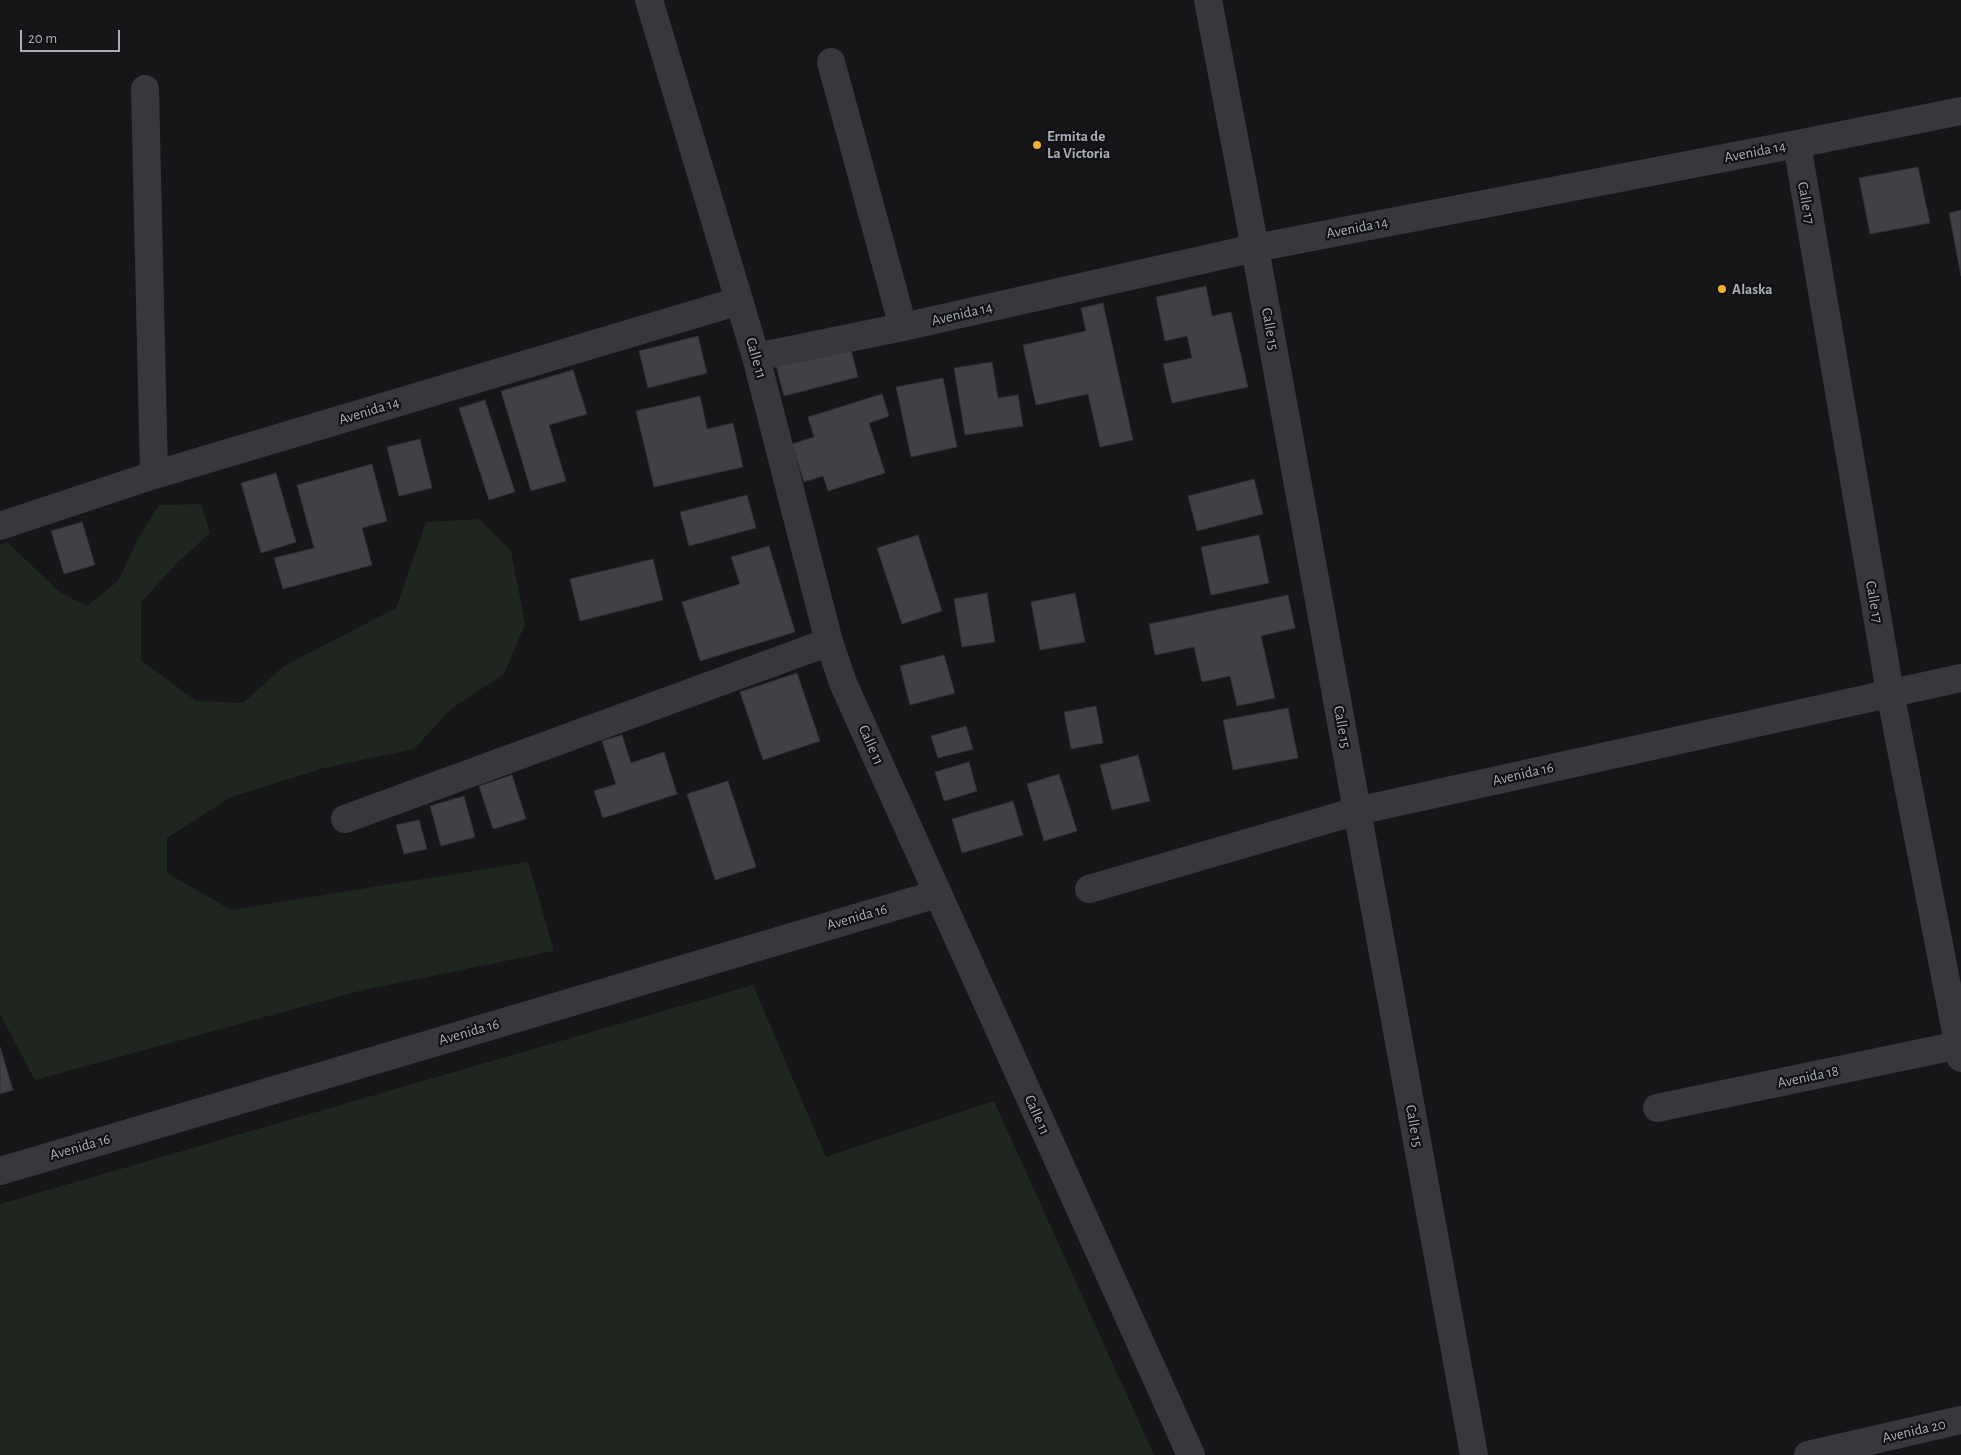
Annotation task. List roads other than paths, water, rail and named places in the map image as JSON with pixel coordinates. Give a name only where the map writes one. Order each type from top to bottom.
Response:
[{"type":"street","name":"Calle 11","points":[[649,0],[756,357],[829,642],[843,683],[1191,1455]]},
{"type":"street","name":"Calle 15","points":[[1208,0],[1255,248],[1474,1455]]},
{"type":"street","points":[[831,62],[903,327]]},
{"type":"street","points":[[145,89],[154,475]]},
{"type":"street","name":"Avenida 14","points":[[756,357],[903,327],[1255,248],[1961,111]]},
{"type":"street","name":"Calle 17","points":[[1796,144],[1890,692],[1960,1052]]},
{"type":"street","name":"Avenida 14","points":[[0,526],[154,475],[739,301]]},
{"type":"street","points":[[346,819],[829,642]]},
{"type":"street","name":"Avenida 16","points":[[1090,889],[1357,811],[1890,692],[1961,678]]},
{"type":"street","name":"Avenida 16","points":[[0,1171],[937,894]]},
{"type":"street","name":"Avenida 18","points":[[1657,1108],[1960,1052]]},
{"type":"street","name":"Avenida 20","points":[[1808,1455],[1961,1420]]},
{"type":"place","name":"Ermita de La Victoria","points":[[1037,145]]},
{"type":"place","name":"Alaska","points":[[1722,289]]}]
